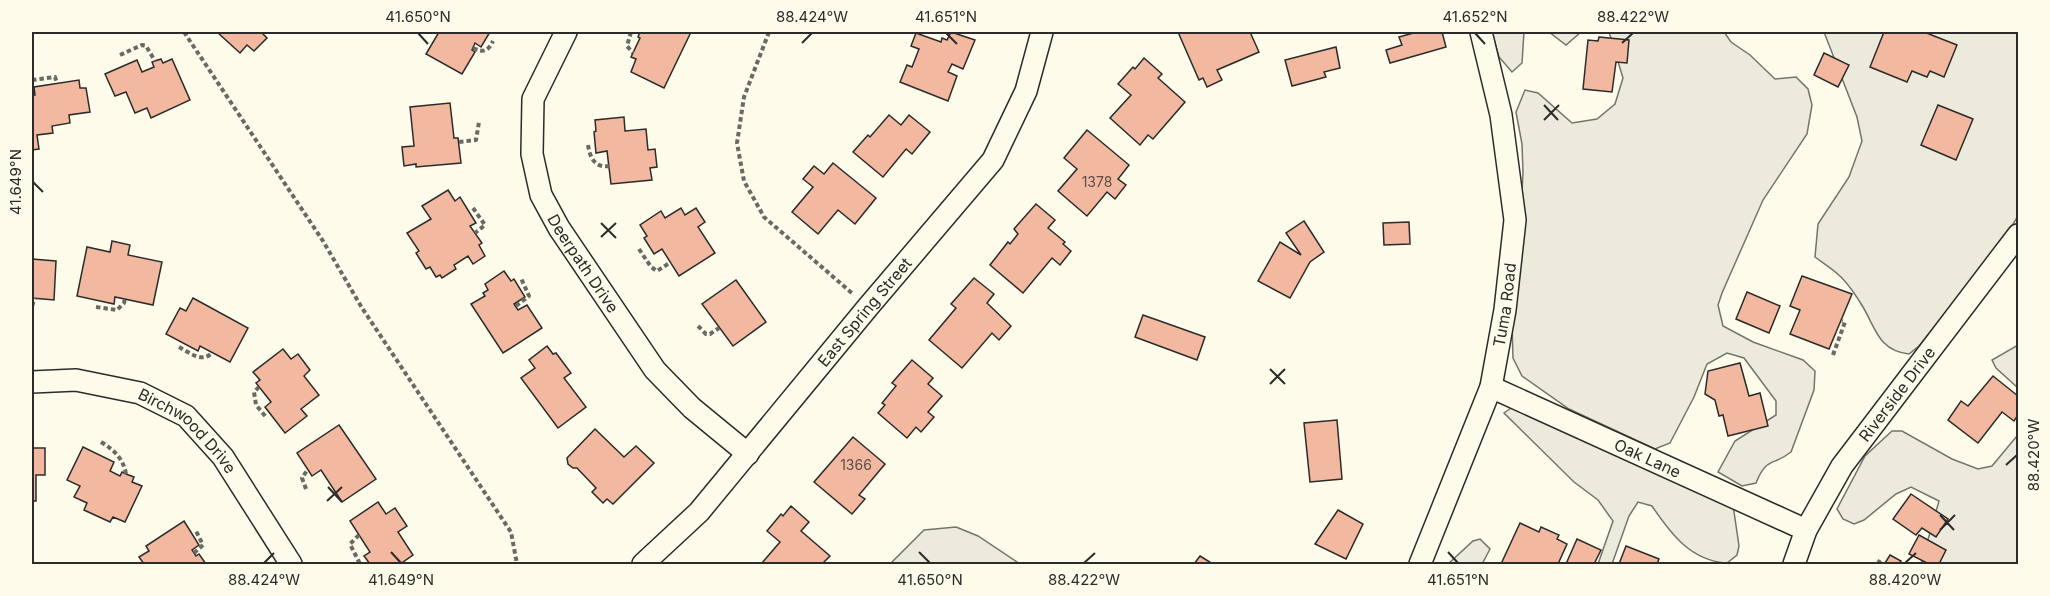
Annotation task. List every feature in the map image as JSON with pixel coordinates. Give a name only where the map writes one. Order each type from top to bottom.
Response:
[{"type":"street","name":"Deerpath Drive","points":[[566,32],[533,99],[532,154],[541,195],[559,228],[655,370],[692,408],[748,454]]},
{"type":"street","name":"East Spring Street","points":[[643,564],[699,512],[861,315],[993,160],[1026,92],[1042,32]]},
{"type":"street","name":"Tuma Road","points":[[1420,564],[1491,387],[1505,310],[1515,220],[1501,115],[1481,32]]},
{"type":"street","name":"Riverside Drive","points":[[1794,564],[1806,530],[1842,466],[2019,236]]},
{"type":"street","name":"Birchwood Drive","points":[[32,382],[76,380],[128,390],[140,393],[186,417],[223,457],[291,564]]},
{"type":"street","name":"Oak Lane","points":[[1491,387],[1806,530]]},
{"type":"path","points":[[184,32],[323,241],[362,308],[511,532],[517,564]]},
{"type":"path","points":[[631,32],[627,46],[633,53]]},
{"type":"path","points":[[769,32],[744,97],[737,143],[744,181],[764,217],[853,294]]},
{"type":"path","points":[[473,48],[484,51],[489,49],[494,41]]},
{"type":"path","points":[[120,55],[142,45],[148,48],[155,62]]},
{"type":"path","points":[[32,80],[55,77],[57,83]]},
{"type":"path","points":[[459,142],[476,140],[479,122]]},
{"type":"path","points":[[588,145],[591,157],[596,164],[601,167],[609,166]]},
{"type":"path","points":[[473,208],[485,225],[475,233]]},
{"type":"path","points":[[639,249],[651,267],[657,271],[671,262]]},
{"type":"path","points":[[516,306],[529,296],[521,279]]},
{"type":"path","points":[[32,306],[35,298]]},
{"type":"path","points":[[96,307],[117,310],[124,303],[125,298]]},
{"type":"path","points":[[1833,355],[1845,322],[1842,321]]},
{"type":"path","points":[[698,326],[702,331],[710,334],[719,328]]},
{"type":"path","points":[[179,346],[200,358],[208,357],[212,353]]},
{"type":"path","points":[[259,387],[254,392],[254,400],[266,417]]},
{"type":"path","points":[[101,442],[116,453],[124,464],[126,474]]},
{"type":"path","points":[[306,489],[302,478],[308,469]]},
{"type":"path","points":[[194,553],[203,545],[196,531]]},
{"type":"path","points":[[359,535],[350,544],[360,564]]},
{"type":"shaded area","points":[[1492,32],[1524,32],[1522,63],[1512,72],[1499,57]]},
{"type":"shaded area","points":[[1549,32],[1581,32],[1566,45]]},
{"type":"shaded area","points":[[1609,32],[1724,32],[1731,42],[1750,55],[1775,79],[1796,77],[1808,89],[1812,105],[1807,134],[1763,200],[1718,305],[1723,326],[1753,342],[1803,360],[1815,371],[1814,390],[1791,452],[1767,465],[1756,483],[1742,486],[1718,472],[1735,441],[1776,415],[1776,401],[1744,358],[1727,353],[1707,364],[1694,397],[1670,443],[1655,449],[1569,409],[1522,376],[1513,358],[1512,324],[1517,296],[1523,172],[1522,144],[1516,112],[1525,90],[1538,93],[1572,123],[1597,119],[1615,104],[1623,78]]},
{"type":"shaded area","points":[[1824,32],[2018,32],[2018,216],[1999,247],[1919,346],[1909,354],[1899,352],[1885,344],[1847,284],[1835,271],[1815,257],[1818,224],[1849,177],[1862,141],[1857,117]]},
{"type":"shaded area","points":[[2018,345],[2018,388],[1996,368],[1992,360]]},
{"type":"shaded area","points":[[2018,388],[2018,564],[1921,564],[1939,501],[1911,487],[1896,494],[1864,520],[1854,524],[1843,519],[1837,509],[1865,456],[1892,431],[1902,431],[1952,459],[1978,469],[1992,466],[2017,436]]},
{"type":"shaded area","points":[[1511,408],[1523,410],[1733,505],[1739,546],[1737,555],[1727,563],[1703,557],[1692,551],[1675,536],[1652,506],[1638,502],[1629,516],[1612,564],[1598,564],[1613,521],[1598,500],[1574,482],[1504,413]]},
{"type":"shaded area","points":[[956,527],[978,536],[1020,564],[890,564],[924,530]]},
{"type":"shaded area","points":[[1480,539],[1490,549],[1482,564],[1448,564],[1473,541]]},
{"type":"building","points":[[217,32],[261,32],[267,38],[254,51],[247,45],[240,53]]},
{"type":"building","points":[[439,32],[490,32],[481,47],[475,43],[472,50],[475,52],[462,74],[426,54]]},
{"type":"building","points":[[640,32],[691,32],[664,88],[631,72],[636,59],[631,57],[640,38],[638,37]]},
{"type":"building","points":[[951,32],[975,40],[963,69],[952,64],[948,72],[957,76],[948,101],[900,82],[907,65],[912,67],[919,49],[911,46],[916,33],[941,42],[942,38],[947,40]]},
{"type":"building","points":[[1178,32],[1250,32],[1259,52],[1217,70],[1222,80],[1207,87],[1203,78],[1199,80]]},
{"type":"building","points":[[1417,32],[1442,32],[1446,47],[1390,63],[1386,50],[1402,45],[1399,37]]},
{"type":"building","points":[[1884,32],[1924,32],[1957,45],[1944,77],[1930,71],[1927,77],[1912,71],[1907,82],[1870,67]]},
{"type":"building","points":[[1599,37],[1629,40],[1627,63],[1616,62],[1612,92],[1583,89],[1588,40],[1598,41]]},
{"type":"building","points":[[1336,47],[1340,68],[1324,72],[1326,77],[1292,86],[1285,60]]},
{"type":"building","points":[[1824,53],[1849,65],[1838,87],[1814,75]]},
{"type":"building","points":[[1144,58],[1162,74],[1158,78],[1185,102],[1153,139],[1148,135],[1140,145],[1110,118],[1131,95],[1118,84]]},
{"type":"building","points":[[161,59],[163,63],[172,59],[190,100],[151,118],[147,108],[135,113],[126,92],[115,96],[105,74],[137,60],[142,72],[154,67],[152,62]]},
{"type":"building","points":[[79,80],[80,88],[86,88],[90,112],[69,115],[70,123],[52,126],[53,133],[37,135],[39,149],[32,150],[32,95],[35,95],[34,87]]},
{"type":"building","points":[[450,103],[454,138],[458,138],[461,163],[404,166],[402,147],[414,146],[410,107]]},
{"type":"building","points":[[1938,105],[1973,119],[1956,160],[1921,145]]},
{"type":"building","points":[[889,115],[901,125],[909,115],[930,132],[912,154],[906,149],[883,177],[853,152]]},
{"type":"building","points":[[624,117],[625,131],[646,129],[648,150],[655,149],[657,167],[650,168],[652,180],[611,184],[607,151],[596,153],[595,120]]},
{"type":"building","points":[[1087,130],[1129,165],[1118,179],[1126,185],[1115,199],[1107,192],[1087,216],[1058,191],[1077,169],[1064,158]]},
{"type":"building","points":[[833,163],[876,198],[855,224],[838,210],[818,234],[792,212],[813,187],[803,179],[814,166],[824,174]]},
{"type":"building","points":[[448,190],[455,201],[460,197],[476,223],[470,226],[482,243],[479,245],[485,256],[473,264],[468,256],[454,265],[456,269],[442,278],[440,275],[436,277],[430,267],[426,269],[416,253],[419,251],[407,233],[431,219],[422,206]]},
{"type":"building","points":[[1036,204],[1055,220],[1048,228],[1065,242],[1063,244],[1071,251],[1060,265],[1052,258],[1023,293],[990,265],[1008,242],[1010,244],[1018,234],[1014,229]]},
{"type":"building","points":[[681,208],[685,215],[696,208],[705,222],[698,227],[715,253],[679,276],[662,249],[654,254],[644,238],[647,236],[640,225],[661,211],[665,218]]},
{"type":"building","points":[[1304,221],[1324,252],[1310,262],[1290,298],[1258,281],[1280,242],[1301,255],[1286,233]]},
{"type":"building","points":[[1409,222],[1410,244],[1384,245],[1383,223]]},
{"type":"building","points":[[112,241],[130,245],[128,255],[162,262],[153,305],[115,297],[114,304],[77,296],[87,247],[110,252]]},
{"type":"building","points":[[32,259],[56,261],[54,300],[32,298]]},
{"type":"building","points":[[504,271],[511,281],[514,279],[525,297],[514,304],[518,310],[527,305],[542,328],[503,353],[471,304],[485,296],[483,293],[488,290],[485,284]]},
{"type":"building","points":[[1802,276],[1852,294],[1829,349],[1790,334],[1800,310],[1790,306]]},
{"type":"building","points":[[974,278],[994,294],[987,303],[1011,326],[999,340],[992,333],[962,368],[929,340],[956,308],[951,304]]},
{"type":"building","points":[[736,280],[766,322],[733,346],[702,304]]},
{"type":"building","points":[[1747,292],[1780,306],[1769,333],[1736,319]]},
{"type":"building","points":[[193,298],[248,328],[230,362],[200,346],[198,351],[166,334],[180,308],[186,311]]},
{"type":"building","points":[[1143,315],[1205,337],[1197,360],[1135,337]]},
{"type":"building","points":[[547,346],[553,354],[556,353],[571,373],[564,378],[586,407],[558,428],[521,378],[535,368],[529,360]]},
{"type":"building","points":[[283,349],[291,359],[298,354],[310,370],[304,376],[319,395],[301,409],[307,416],[285,433],[265,407],[271,402],[256,383],[260,380],[253,372]]},
{"type":"building","points":[[912,360],[933,378],[928,384],[942,396],[928,412],[934,417],[921,432],[916,427],[907,438],[878,413],[885,405],[882,403],[896,386],[892,383]]},
{"type":"building","points":[[1740,363],[1749,396],[1760,393],[1768,426],[1728,436],[1723,415],[1719,416],[1715,400],[1705,394],[1708,371]]},
{"type":"building","points":[[1993,376],[2018,396],[2018,415],[2014,421],[2002,412],[1978,443],[1948,420],[1961,401],[1968,406]]},
{"type":"building","points":[[1337,420],[1342,479],[1310,482],[1304,423]]},
{"type":"building","points":[[339,425],[376,479],[342,502],[321,470],[312,476],[297,453]]},
{"type":"building","points":[[595,429],[624,457],[636,446],[654,463],[613,504],[607,499],[603,503],[592,492],[596,488],[577,468],[568,464],[567,458]]},
{"type":"building","points":[[853,437],[885,464],[859,495],[865,499],[852,514],[814,482]]},
{"type":"building","points":[[83,447],[114,462],[110,471],[120,476],[122,472],[134,477],[132,482],[142,486],[125,522],[113,517],[110,522],[84,510],[87,503],[74,497],[80,486],[67,480]]},
{"type":"building","points":[[32,448],[45,448],[45,475],[36,475],[36,501],[32,501]]},
{"type":"building","points":[[1911,494],[1948,519],[1936,537],[1922,528],[1916,535],[1893,519]]},
{"type":"building","points":[[378,502],[386,514],[395,508],[407,526],[398,532],[413,555],[400,564],[370,564],[364,556],[370,552],[350,521]]},
{"type":"building","points":[[791,506],[809,522],[801,531],[830,556],[822,564],[761,564],[780,542],[767,531]]},
{"type":"building","points":[[1338,510],[1363,524],[1346,559],[1315,544]]},
{"type":"building","points":[[184,521],[199,545],[192,550],[196,556],[199,554],[206,564],[144,564],[139,557],[149,551],[146,546]]},
{"type":"building","points":[[1520,523],[1539,532],[1541,527],[1559,535],[1557,539],[1567,544],[1558,564],[1501,564]]},
{"type":"building","points":[[1919,535],[1946,550],[1939,564],[1929,564],[1909,554]]},
{"type":"building","points":[[1577,539],[1601,550],[1594,564],[1566,564]]},
{"type":"building","points":[[1626,546],[1659,559],[1657,564],[1619,564]]},
{"type":"building","points":[[1890,555],[1901,561],[1899,564],[1885,563]]},
{"type":"building","points":[[1200,556],[1213,564],[1194,564]]}]
